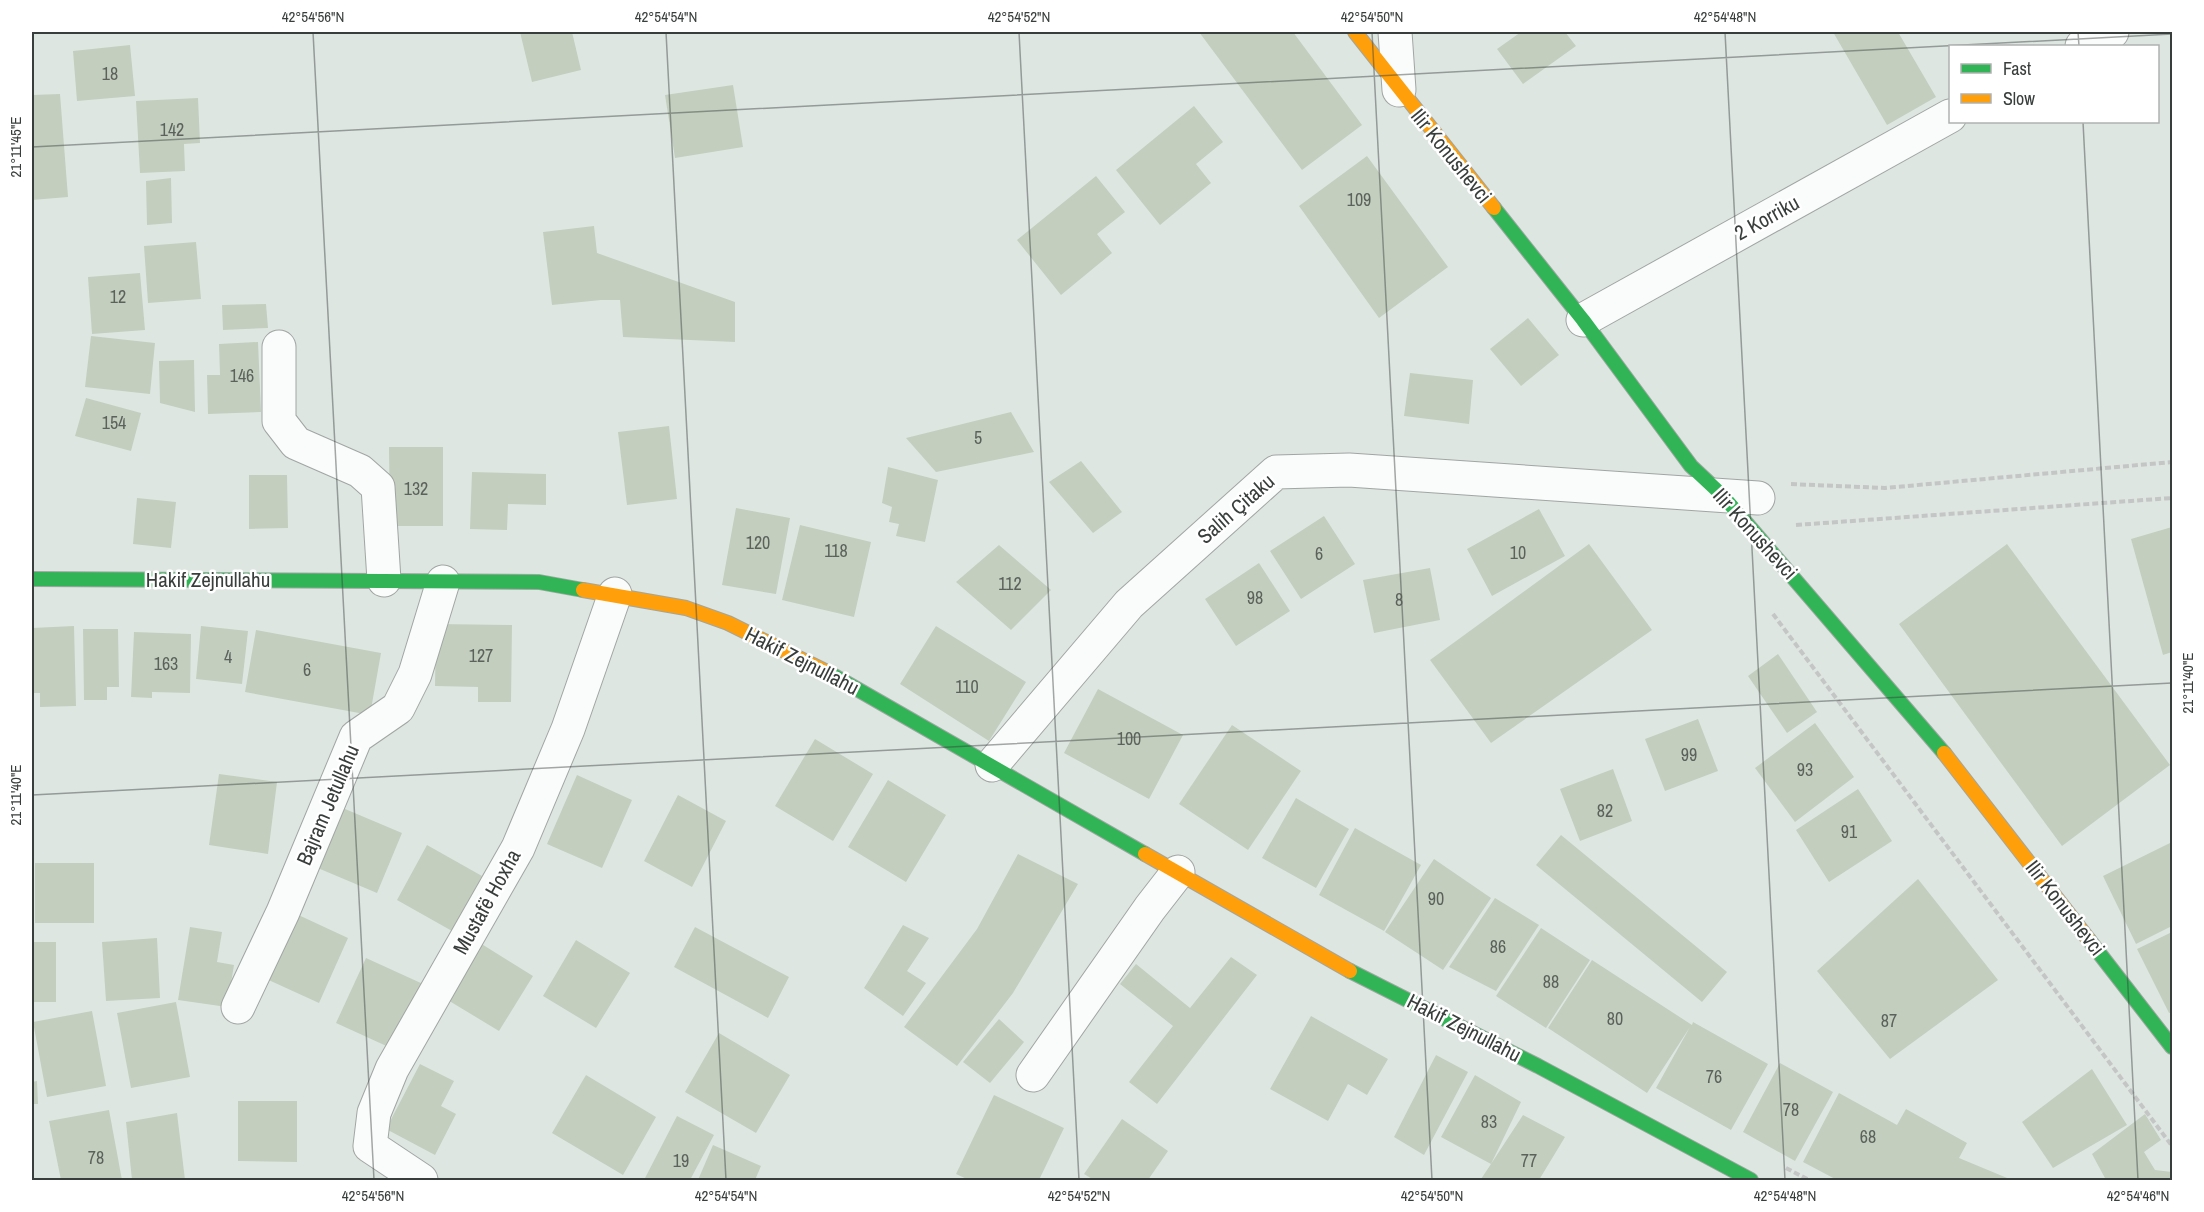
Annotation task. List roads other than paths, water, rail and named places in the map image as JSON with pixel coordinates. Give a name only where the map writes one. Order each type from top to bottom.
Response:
[{"type":"street","name":"Ilir Konushevci","points":[[1355,32],[1398,90],[1583,321],[1691,466],[1724,496],[1944,753],[2169,1036]]},
{"type":"street","points":[[1395,32],[1398,90]]},
{"type":"street","points":[[2084,45],[2112,32]]},
{"type":"street","name":"2 Korriku","points":[[1583,321],[1949,117]]},
{"type":"street","points":[[279,347],[279,422],[296,442],[360,471],[378,487],[384,580]]},
{"type":"street","name":"Salih Çitaku","points":[[992,765],[1129,604],[1276,471],[1348,470],[1724,496],[1770,490]]},
{"type":"street","name":"Hakif Zejnullahu","points":[[32,579],[539,582],[686,608],[773,644],[992,765],[1355,974],[1538,1066],[1751,1180]]},
{"type":"street","name":"Bajram Jetullahu","points":[[238,1007],[283,912],[356,737],[398,708],[415,674],[443,582]]},
{"type":"street","name":"Mustafë Hoxha","points":[[420,1180],[370,1146],[374,1113],[392,1069],[518,848],[568,729],[615,594]]},
{"type":"street","points":[[1034,1075],[1150,908],[1178,872]]}]
